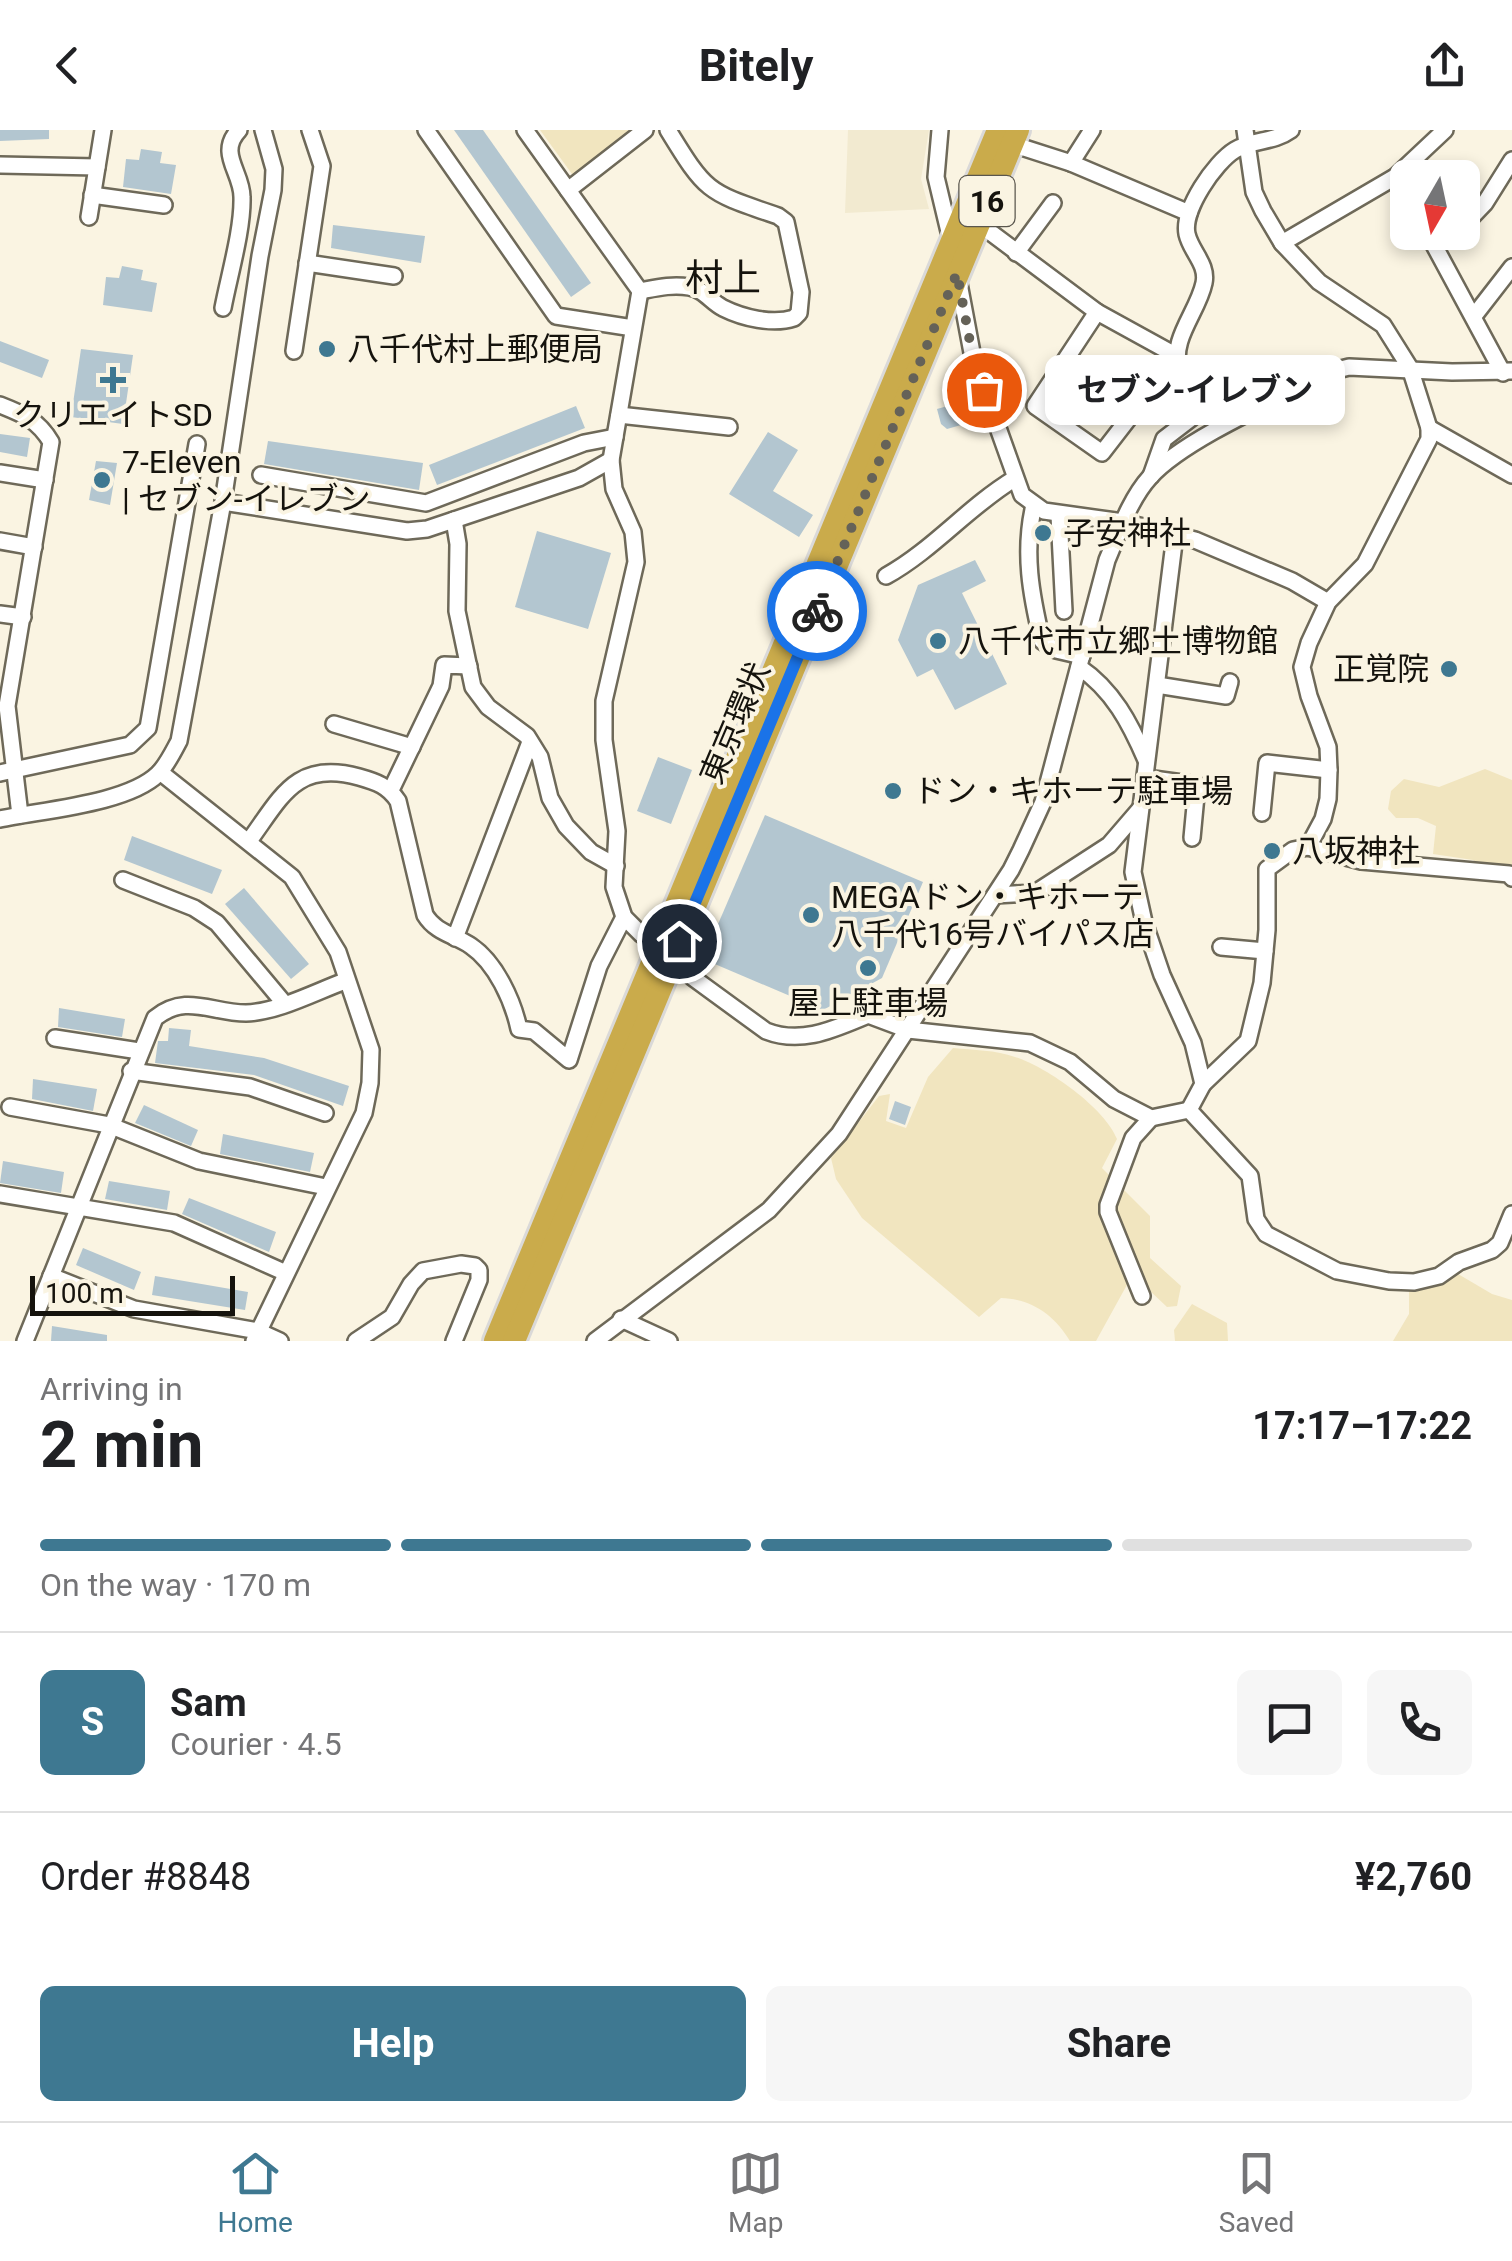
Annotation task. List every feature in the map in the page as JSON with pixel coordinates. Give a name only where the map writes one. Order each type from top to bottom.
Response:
[{"type":"highway","name":"東京環状","points":[[495,1341],[951,242],[1009,135]]},
{"type":"highway","name":"東京環状","points":[[514,1341],[978,223],[1009,135]]},
{"type":"street","points":[[89,217],[103,130]]},
{"type":"street","points":[[223,308],[242,195],[230,159],[230,144],[240,130]]},
{"type":"street","points":[[0,819],[107,797],[148,782],[160,772],[179,741],[274,190],[274,168],[263,130]]},
{"type":"street","points":[[294,351],[322,166],[310,130]]},
{"type":"street","points":[[426,130],[556,316],[633,328]]},
{"type":"street","points":[[525,130],[640,291],[612,460],[614,489],[636,552],[604,701],[604,740],[618,831],[614,887],[624,918],[642,935]]},
{"type":"street","points":[[568,190],[646,130]]},
{"type":"street","points":[[640,291],[689,287],[708,294],[720,307],[776,322],[794,318],[801,302],[786,222],[712,192],[701,182],[668,130]]},
{"type":"street","points":[[940,130],[935,163],[973,358],[1022,495],[1034,505],[1059,515],[1122,522],[1195,540],[1292,581],[1328,602]]},
{"type":"street","points":[[1070,164],[1092,130]]},
{"type":"street","points":[[595,1341],[769,1210],[839,1134],[1011,870],[1042,802],[1107,560],[1122,522],[1151,476],[1164,439],[1194,416],[1198,404],[1179,371],[1177,356],[1206,273],[1187,236],[1192,202],[1231,152],[1248,137],[1278,140],[1291,130]]},
{"type":"street","points":[[1413,160],[1445,130]]},
{"type":"street","points":[[1009,135],[1189,212]]},
{"type":"street","points":[[1248,137],[1254,192],[1282,243],[1319,282],[1383,324],[1410,368],[1429,428],[1425,451],[1365,564],[1328,602],[1302,667],[1328,747],[1329,770],[1323,819],[1308,848]]},
{"type":"street","points":[[1480,208],[1512,160]]},
{"type":"street","points":[[0,165],[97,167]]},
{"type":"street","points":[[1282,243],[1390,180]]},
{"type":"street","points":[[92,196],[164,205]]},
{"type":"street","points":[[1016,254],[1053,203]]},
{"type":"street","points":[[978,223],[1097,312],[1177,356]]},
{"type":"street","points":[[1437,250],[1508,372]]},
{"type":"street","points":[[1439,253],[1442,250]]},
{"type":"street","points":[[308,263],[394,276]]},
{"type":"street","points":[[1474,316],[1512,267]]},
{"type":"street","points":[[1097,312],[1036,406],[1102,453],[1177,356]]},
{"type":"street","points":[[973,358],[1011,386]]},
{"type":"street","points":[[1151,476],[1197,442],[1333,370],[1349,367],[1508,372]]},
{"type":"street","points":[[0,405],[25,414],[42,426],[52,442],[4,706],[7,772],[20,815]]},
{"type":"street","points":[[619,415],[729,426]]},
{"type":"street","points":[[1429,428],[1512,475]]},
{"type":"street","points":[[261,475],[426,503],[584,442],[615,438]]},
{"type":"street","points":[[7,772],[130,745],[148,728],[197,444]]},
{"type":"street","points":[[223,502],[407,531],[427,529],[579,478],[612,460]]},
{"type":"street","points":[[0,472],[45,480]]},
{"type":"street","points":[[886,576],[931,546],[988,494],[1014,479]]},
{"type":"street","points":[[1034,505],[1026,560],[1042,641],[1081,662],[1107,690],[1124,714],[1147,771]]},
{"type":"street","points":[[1059,515],[1064,611]]},
{"type":"street","points":[[454,520],[458,544],[457,611],[473,687],[488,707],[530,742],[540,756],[550,798],[566,826],[591,852],[616,866]]},
{"type":"street","points":[[1175,535],[1133,858],[1137,892],[1162,975],[1194,1043],[1203,1084]]},
{"type":"street","points":[[0,541],[34,547]]},
{"type":"street","points":[[0,614],[22,617]]},
{"type":"street","points":[[391,790],[441,686],[444,665],[469,666]]},
{"type":"street","points":[[1157,685],[1226,696],[1230,682]]},
{"type":"street","points":[[334,724],[412,747]]},
{"type":"street","points":[[455,938],[530,742]]},
{"type":"street","points":[[1262,813],[1267,762],[1329,770]]},
{"type":"street","points":[[1147,771],[1197,785],[1192,838]]},
{"type":"street","points":[[160,772],[292,877],[338,952],[371,1050],[364,1112],[256,1336]]},
{"type":"street","points":[[249,841],[296,780],[314,772],[343,773],[391,790],[398,802],[424,916],[432,926],[474,948],[500,980],[514,1006],[519,1028],[534,1031],[569,1060],[599,966],[624,918]]},
{"type":"street","points":[[995,895],[1035,893],[1108,845],[1140,809]]},
{"type":"street","points":[[1142,1296],[1108,1205],[1133,1138],[1151,1118],[1189,1110],[1203,1084],[1248,1041],[1262,983],[1267,869],[1294,850],[1308,848],[1361,860],[1509,874],[1512,878]]},
{"type":"street","points":[[123,880],[208,916],[284,1003]]},
{"type":"street","points":[[1221,947],[1265,951]]},
{"type":"street","points":[[692,977],[778,1036],[799,1038],[819,1034],[868,1014],[908,1030],[1030,1043],[1070,1062],[1114,1099],[1151,1118]]},
{"type":"street","points":[[24,1341],[155,1018],[184,1004],[248,1013],[345,981]]},
{"type":"street","points":[[56,1038],[140,1051]]},
{"type":"street","points":[[131,1071],[250,1087],[325,1113]]},
{"type":"street","points":[[10,1107],[109,1125],[199,1161],[326,1187]]},
{"type":"street","points":[[1189,1110],[1250,1176],[1256,1220],[1266,1234],[1337,1271],[1389,1282],[1439,1276],[1459,1262],[1500,1244],[1512,1214]]},
{"type":"street","points":[[0,1194],[174,1223],[286,1273]]},
{"type":"street","points":[[356,1341],[392,1317],[423,1270],[469,1264],[478,1270],[479,1280],[454,1341]]},
{"type":"street","points":[[50,1276],[134,1309],[280,1341]]},
{"type":"street","points":[[622,1319],[669,1341]]},
{"type":"shaded area","points":[[540,130],[632,130],[576,175]]},
{"type":"shaded area","points":[[848,130],[929,130],[921,179],[929,209],[845,213]]},
{"type":"shaded area","points":[[1485,769],[1512,780],[1512,884],[1473,860],[1433,854],[1436,826],[1418,818],[1396,818],[1388,809],[1391,791],[1404,779],[1439,787]]},
{"type":"shaded area","points":[[953,1048],[1000,1053],[1028,1062],[1074,1090],[1100,1115],[1117,1139],[1102,1168],[1150,1216],[1150,1258],[1181,1286],[1177,1306],[1167,1307],[1148,1289],[1128,1283],[1096,1341],[1070,1341],[1057,1323],[1023,1301],[1001,1298],[979,1317],[862,1218],[836,1179],[831,1158],[879,1096],[890,1094],[886,1121],[906,1128],[928,1077]]},
{"type":"shaded area","points":[[1453,1271],[1492,1294],[1512,1300],[1512,1341],[1393,1341],[1409,1314],[1409,1289]]},
{"type":"shaded area","points":[[1192,1304],[1227,1323],[1228,1341],[1175,1341],[1174,1330]]},
{"type":"building","points":[[0,130],[49,130],[49,139],[0,141]]},
{"type":"building","points":[[454,130],[483,130],[591,283],[571,297]]},
{"type":"building","points":[[141,149],[162,152],[160,163],[176,165],[171,194],[123,187],[126,159],[139,160]]},
{"type":"building","points":[[333,225],[425,236],[421,263],[331,248]]},
{"type":"building","points":[[122,266],[143,270],[141,280],[157,283],[152,312],[103,305],[106,277],[119,278]]},
{"type":"building","points":[[0,341],[49,360],[42,378],[0,362]]},
{"type":"building","points":[[81,349],[133,355],[123,424],[71,417]]},
{"type":"building","points":[[975,398],[982,419],[947,429],[941,424],[937,409]]},
{"type":"building","points":[[576,406],[585,428],[437,485],[429,465]]},
{"type":"building","points":[[768,432],[798,450],[773,491],[813,515],[799,537],[729,494]]},
{"type":"building","points":[[0,434],[30,438],[27,457],[0,452]]},
{"type":"building","points":[[268,441],[423,463],[419,490],[264,464]]},
{"type":"building","points":[[96,461],[117,463],[110,505],[89,500]]},
{"type":"building","points":[[537,531],[611,553],[588,629],[515,607]]},
{"type":"building","points":[[975,560],[986,581],[962,593],[1007,684],[955,710],[933,669],[917,677],[898,640],[918,585]]},
{"type":"building","points":[[658,757],[692,770],[671,824],[637,811]]},
{"type":"building","points":[[765,815],[923,882],[882,978],[823,1010],[703,959]]},
{"type":"building","points":[[132,836],[222,870],[212,894],[124,860]]},
{"type":"building","points":[[244,888],[309,964],[291,979],[225,904]]},
{"type":"building","points":[[59,1008],[125,1019],[122,1037],[58,1027]]},
{"type":"building","points":[[169,1028],[191,1030],[189,1046],[264,1058],[349,1086],[343,1106],[254,1075],[155,1063],[158,1041],[168,1041]]},
{"type":"building","points":[[33,1079],[97,1089],[93,1111],[32,1099]]},
{"type":"building","points":[[895,1101],[911,1107],[905,1125],[889,1119]]},
{"type":"building","points":[[144,1105],[198,1130],[191,1146],[135,1123]]},
{"type":"building","points":[[223,1134],[314,1153],[310,1172],[220,1154]]},
{"type":"building","points":[[3,1161],[64,1172],[61,1193],[0,1183]]},
{"type":"building","points":[[109,1181],[170,1191],[167,1210],[105,1199]]},
{"type":"building","points":[[189,1198],[276,1232],[269,1252],[182,1214]]},
{"type":"building","points":[[83,1248],[141,1272],[134,1290],[76,1265]]},
{"type":"building","points":[[155,1276],[248,1292],[245,1310],[152,1295]]},
{"type":"building","points":[[52,1326],[107,1335],[107,1341],[51,1341]]},
{"type":"way so far","points":[[817,611],[957,273],[973,358],[984,390]]},
{"type":"place","name":"八千代村上郵便局","points":[[327,349]]},
{"type":"place","name":"クリエイトSD","points":[[113,380]]},
{"type":"place","name":"セブン-イレブン","points":[[984,390]]},
{"type":"place","name":"7-Eleven | セブン-イレブン","points":[[102,480]]},
{"type":"place","name":"子安神社","points":[[1043,533]]},
{"type":"place","name":"八千代市立郷土博物館","points":[[938,641]]},
{"type":"place","name":"正覚院","points":[[1449,669]]},
{"type":"place","name":"ドン・キホーテ駐車場","points":[[893,791]]},
{"type":"place","name":"八坂神社","points":[[1272,851]]},
{"type":"place","name":"MEGAドン・キホーテ 八千代16号バイパス店","points":[[811,915]]},
{"type":"place","name":"屋上駐車場","points":[[868,968]]},
{"type":"district","name":"村上","points":[[723,278]]},
{"type":"route","points":[[679,941],[817,611]]}]
